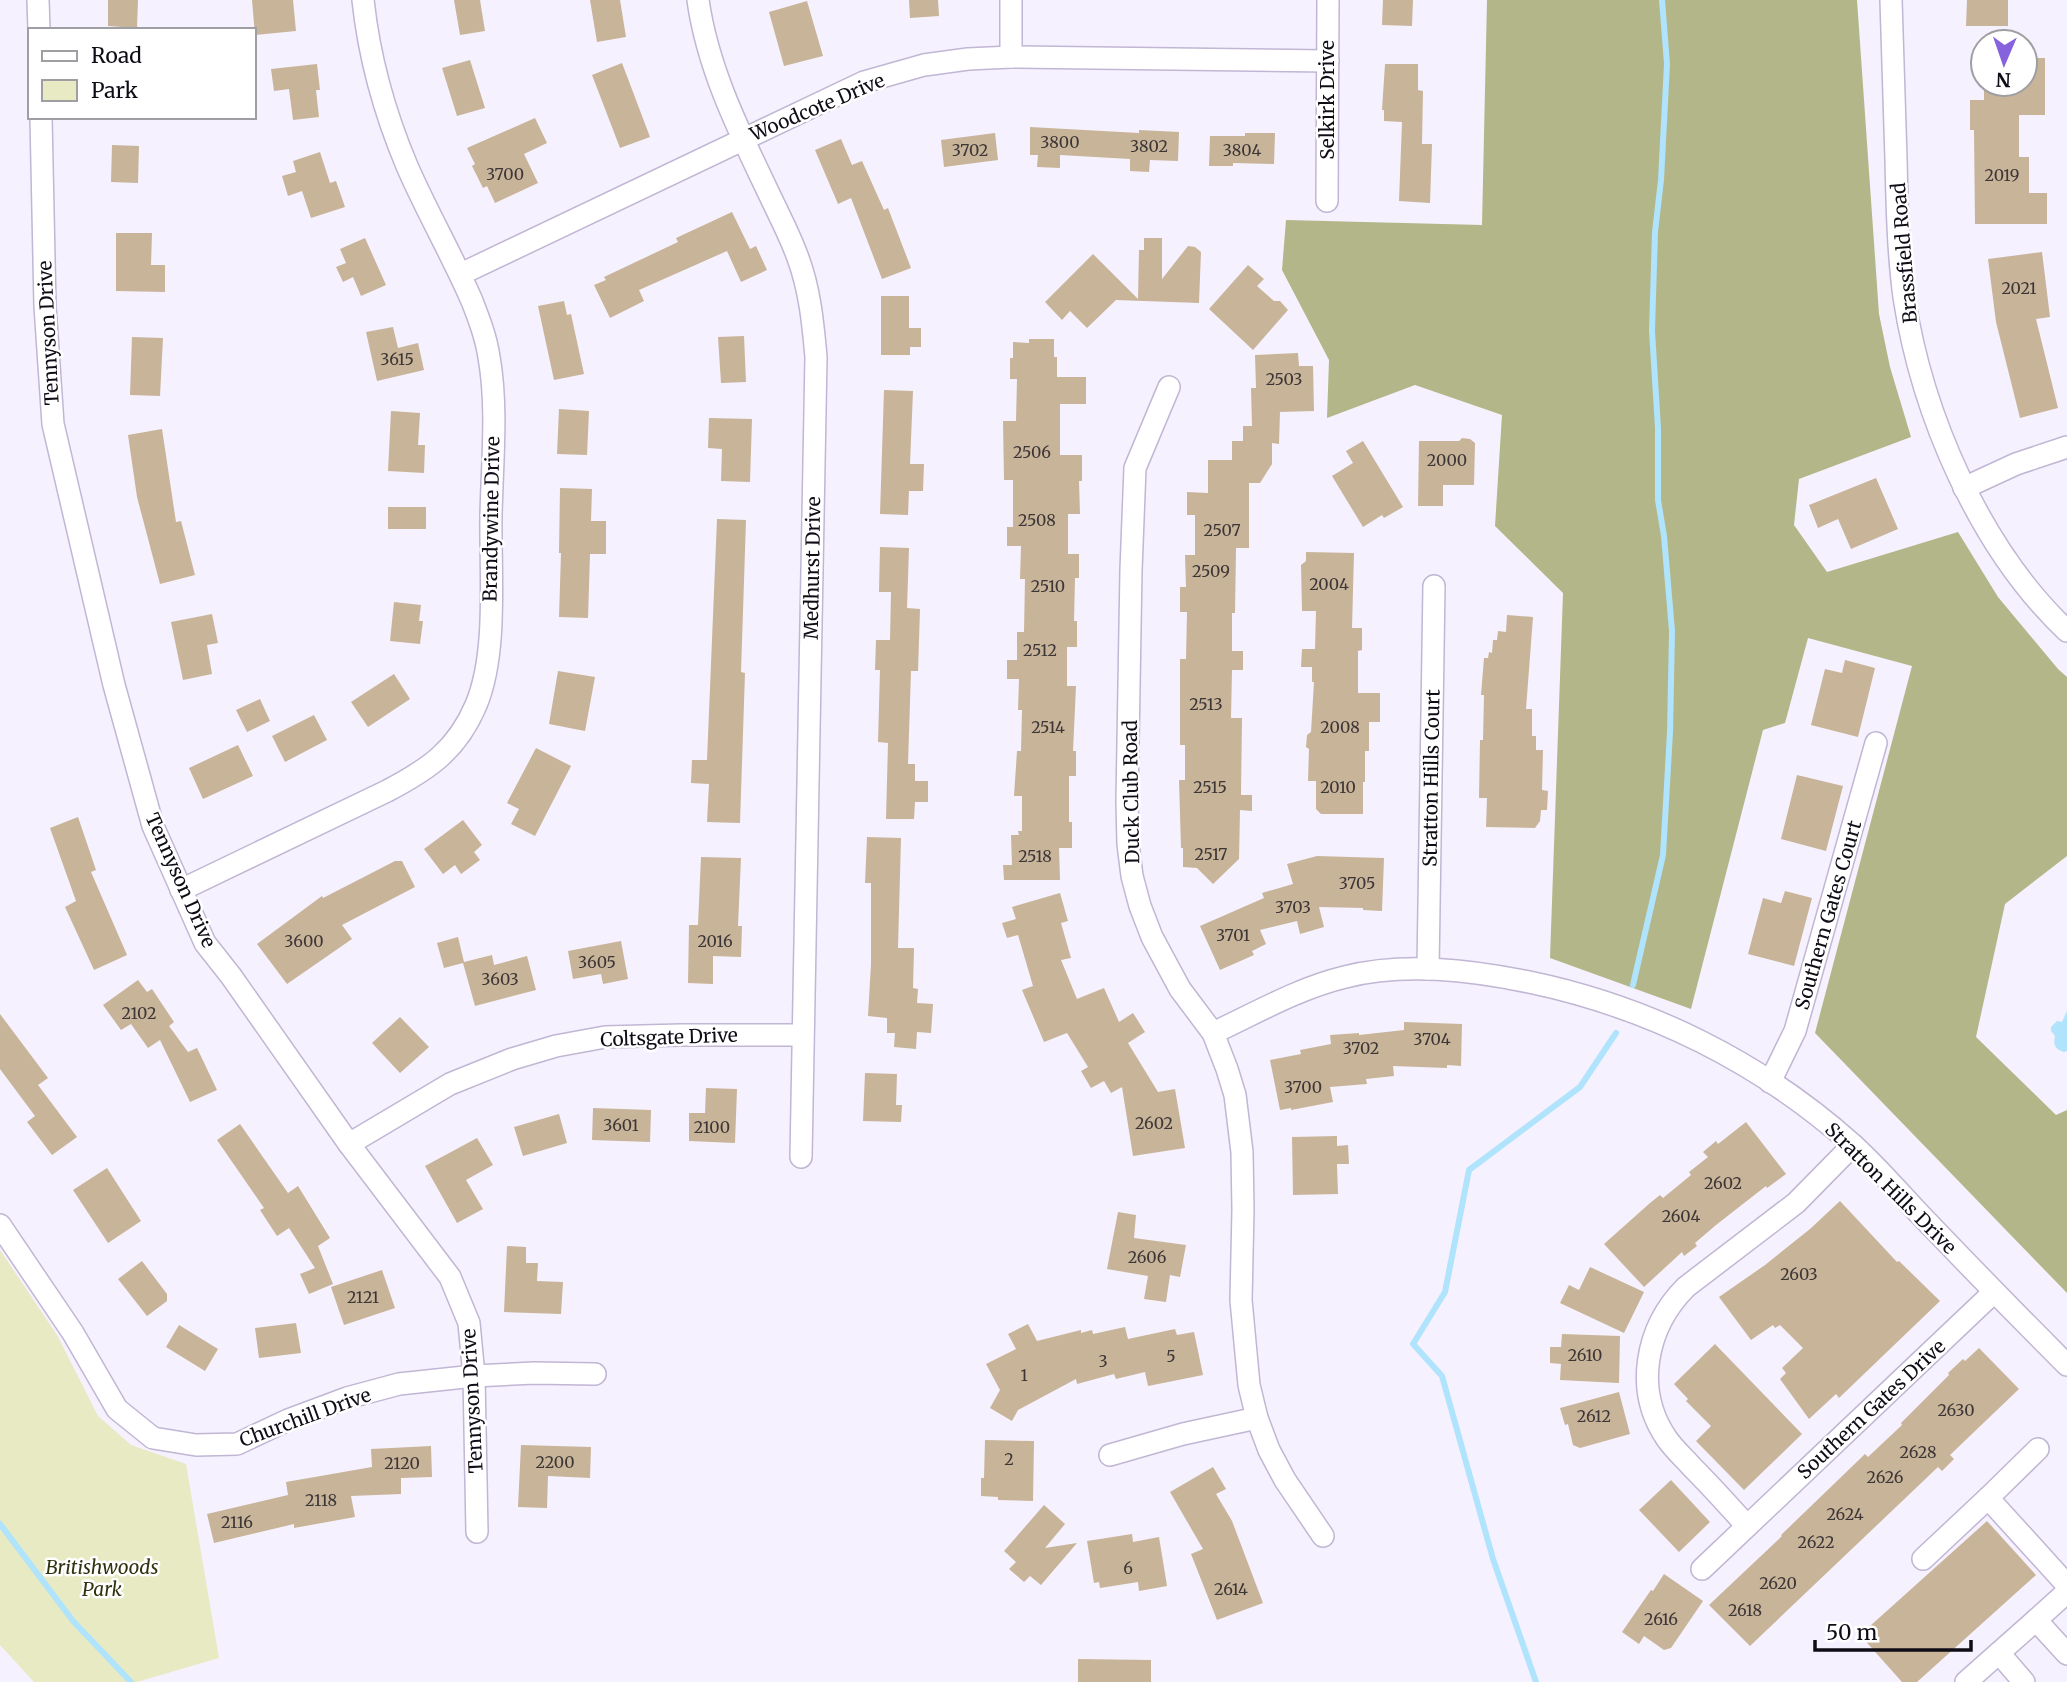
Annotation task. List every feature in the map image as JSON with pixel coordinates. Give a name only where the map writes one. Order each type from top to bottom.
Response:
[{"type":"street","points":[[38,0],[39,28]]},
{"type":"street","name":"Brandywine Drive","points":[[181,890],[421,773],[445,753],[463,730],[484,684],[489,657],[493,400],[489,355],[480,321],[407,165],[392,126],[372,53],[363,0]]},
{"type":"street","name":"Medhurst Drive","points":[[698,0],[710,55],[722,91],[799,259],[809,294],[816,358],[801,1157]]},
{"type":"street","points":[[1011,0],[1011,57]]},
{"type":"street","name":"Selkirk Drive","points":[[1327,201],[1328,0]]},
{"type":"street","name":"Brassfield Road","points":[[1891,0],[1897,200],[1904,297],[1915,351],[1950,459],[1964,488],[1993,539],[2025,584],[2067,631]]},
{"type":"street","name":"Woodcote Drive","points":[[460,274],[864,82],[924,65],[968,59],[1072,56],[1328,61]]},
{"type":"street","name":"Tennyson Drive","points":[[41,119],[45,306],[53,424],[125,724],[153,826],[205,943],[349,1143],[450,1277],[470,1323],[474,1376],[477,1532]]},
{"type":"street","name":"Duck Club Road","points":[[1169,387],[1135,468],[1131,570],[1128,844],[1132,876],[1152,937],[1180,989],[1213,1033],[1235,1095],[1239,1122],[1243,1210],[1241,1304],[1249,1385],[1256,1418],[1269,1450],[1285,1480],[1323,1536]]},
{"type":"street","points":[[1964,488],[2016,464],[2067,447]]},
{"type":"street","name":"Stratton Hills Court","points":[[1429,969],[1434,586]]},
{"type":"street","name":"Southern Gates Court","points":[[1770,1082],[1795,1031],[1876,743]]},
{"type":"street","name":"Stratton Hills Drive","points":[[1213,1033],[1310,988],[1345,976],[1429,969],[1473,972],[1559,988],[1651,1018],[1723,1051],[1810,1110],[1853,1145],[2067,1364]]},
{"type":"street","name":"Coltsgate Drive","points":[[349,1143],[450,1084],[512,1059],[556,1046],[605,1037],[802,1035]]},
{"type":"street","points":[[1747,1526],[1667,1439],[1655,1415],[1647,1374],[1653,1336],[1672,1301],[1686,1287],[1796,1203],[1853,1145]]},
{"type":"street","name":"Churchill Drive","points":[[0,1225],[73,1333],[117,1409],[153,1438],[196,1445],[237,1444],[288,1420],[347,1398],[399,1384],[474,1376],[595,1374]]},
{"type":"street","name":"Southern Gates Drive","points":[[1702,1569],[1994,1292]]},
{"type":"street","points":[[1110,1455],[1183,1434],[1256,1418]]},
{"type":"street","points":[[1923,1559],[2038,1449]]},
{"type":"street","points":[[1989,1498],[2067,1584]]},
{"type":"street","points":[[1966,1682],[2067,1592]]},
{"type":"street","points":[[2036,1620],[2067,1654]]},
{"type":"street","points":[[1999,1653],[2024,1682]]},
{"type":"green space","points":[[1487,0],[1857,0],[1879,314],[1890,367],[1911,437],[1799,479],[1794,525],[1827,572],[1958,532],[1998,597],[2067,677],[2067,856],[2005,904],[1976,1037],[2056,1115],[2067,1110],[2067,1293],[1815,1033],[1912,666],[1808,638],[1785,723],[1763,730],[1691,1009],[1550,958],[1563,593],[1495,526],[1502,415],[1415,385],[1327,418],[1329,360],[1282,270],[1286,220],[1482,225]]},
{"type":"green space","name":"Britishwoods Park","points":[[0,1250],[57,1335],[98,1416],[131,1445],[186,1464],[219,1658],[137,1682],[34,1682],[0,1645]]},
{"type":"water","points":[[2067,1011],[2067,1051],[2064,1052],[2055,1046],[2051,1027],[2057,1021],[2062,1022]]},
{"type":"building","points":[[108,0],[138,0],[137,28],[108,26]]},
{"type":"building","points":[[252,0],[293,0],[296,31],[256,35]]},
{"type":"building","points":[[454,0],[480,0],[485,31],[460,35]]},
{"type":"building","points":[[590,0],[620,0],[626,37],[597,42]]},
{"type":"building","points":[[909,0],[938,0],[939,16],[910,18]]},
{"type":"building","points":[[1383,0],[1413,0],[1412,26],[1382,25]]},
{"type":"building","points":[[1967,0],[2008,0],[2008,26],[1966,26]]},
{"type":"building","points":[[807,1],[823,56],[784,66],[769,12]]},
{"type":"building","points":[[2039,58],[2045,58],[2045,115],[2019,115],[2019,157],[2029,157],[2029,193],[2047,193],[2047,224],[1975,224],[1974,130],[1970,130],[1970,100],[2039,98]]},
{"type":"building","points":[[470,60],[485,108],[457,116],[442,68]]},
{"type":"building","points":[[622,63],[650,137],[620,148],[592,75]]},
{"type":"building","points":[[317,64],[319,117],[293,120],[289,89],[274,91],[271,69]]},
{"type":"building","points":[[1385,64],[1418,64],[1418,90],[1423,91],[1422,144],[1432,144],[1430,203],[1399,201],[1402,122],[1384,121],[1382,110]]},
{"type":"building","points":[[535,118],[547,143],[524,154],[538,183],[495,203],[487,186],[483,188],[467,148]]},
{"type":"building","points":[[1030,127],[1139,133],[1139,130],[1179,132],[1178,161],[1150,160],[1149,172],[1130,171],[1130,159],[1060,155],[1060,168],[1037,167],[1038,155],[1030,155]]},
{"type":"building","points":[[995,133],[998,160],[944,167],[941,140]]},
{"type":"building","points":[[1245,133],[1275,133],[1274,164],[1233,163],[1233,166],[1209,166],[1210,136],[1245,136]]},
{"type":"building","points":[[841,139],[852,165],[862,161],[884,210],[888,208],[911,268],[882,279],[851,198],[838,204],[815,150]]},
{"type":"building","points":[[112,145],[139,146],[138,183],[111,182]]},
{"type":"building","points":[[320,152],[330,183],[336,181],[345,207],[311,218],[302,191],[288,196],[282,176],[296,172],[293,161]]},
{"type":"building","points":[[732,212],[750,249],[756,246],[767,270],[741,282],[727,251],[639,290],[644,301],[610,318],[594,285],[606,280],[604,277],[678,242],[676,238]]},
{"type":"building","points":[[116,233],[152,233],[151,265],[165,265],[165,292],[116,291]]},
{"type":"building","points":[[365,238],[386,285],[361,296],[353,277],[343,282],[336,267],[346,263],[340,249]]},
{"type":"building","points":[[1144,238],[1162,238],[1162,279],[1188,246],[1201,252],[1199,303],[1116,300],[1087,328],[1070,311],[1062,320],[1045,302],[1093,254],[1138,299],[1139,250],[1144,250]]},
{"type":"building","points":[[2042,252],[2050,317],[2036,319],[2058,408],[2020,418],[1996,322],[1988,259]]},
{"type":"building","points":[[1248,265],[1264,279],[1257,286],[1274,301],[1280,301],[1288,310],[1253,350],[1209,309]]},
{"type":"building","points":[[881,296],[909,296],[909,328],[921,328],[921,347],[910,347],[910,355],[881,355]]},
{"type":"building","points":[[564,301],[567,315],[571,314],[584,374],[554,380],[538,306]]},
{"type":"building","points":[[393,327],[398,348],[418,343],[424,370],[377,381],[366,332]]},
{"type":"building","points":[[744,336],[746,382],[721,383],[718,337]]},
{"type":"building","points":[[132,337],[163,338],[160,396],[130,395]]},
{"type":"building","points":[[1029,339],[1054,339],[1057,377],[1086,377],[1086,404],[1060,404],[1060,455],[1082,455],[1082,481],[1079,481],[1080,514],[1068,514],[1068,554],[1079,554],[1079,578],[1075,578],[1074,621],[1077,621],[1077,647],[1067,647],[1067,686],[1076,686],[1073,751],[1076,751],[1076,776],[1069,776],[1072,848],[1059,848],[1060,880],[1004,880],[1003,865],[1012,865],[1011,835],[1019,835],[1018,831],[1022,831],[1022,796],[1014,796],[1017,751],[1021,751],[1022,710],[1018,710],[1019,679],[1007,679],[1007,660],[1017,660],[1017,632],[1024,632],[1025,579],[1020,579],[1021,546],[1007,546],[1007,527],[1013,527],[1013,480],[1004,480],[1003,421],[1016,421],[1017,379],[1010,379],[1013,342],[1029,343]]},
{"type":"building","points":[[1298,353],[1299,366],[1313,366],[1314,411],[1280,412],[1279,444],[1272,443],[1272,464],[1260,483],[1249,483],[1249,548],[1236,548],[1232,651],[1243,651],[1243,670],[1232,670],[1231,718],[1242,718],[1241,795],[1252,795],[1252,811],[1240,810],[1239,859],[1213,884],[1197,868],[1183,867],[1181,848],[1179,780],[1185,780],[1185,745],[1180,745],[1180,659],[1186,659],[1187,612],[1180,612],[1180,587],[1186,587],[1185,555],[1195,555],[1195,515],[1187,515],[1187,492],[1208,493],[1208,460],[1232,460],[1232,441],[1243,441],[1243,426],[1252,426],[1251,388],[1256,388],[1255,355]]},
{"type":"building","points":[[884,390],[913,391],[910,464],[924,464],[923,491],[909,491],[908,515],[880,514]]},
{"type":"building","points":[[559,409],[589,411],[587,455],[557,454]]},
{"type":"building","points":[[391,411],[420,413],[418,445],[425,445],[424,473],[388,471]]},
{"type":"building","points":[[709,418],[752,419],[750,482],[721,481],[722,449],[708,448]]},
{"type":"building","points":[[162,429],[176,522],[181,521],[195,575],[160,584],[137,497],[128,435]]},
{"type":"building","points":[[1462,438],[1475,443],[1474,485],[1443,485],[1443,506],[1418,506],[1419,441],[1459,441]]},
{"type":"building","points":[[1363,441],[1403,507],[1384,518],[1382,515],[1363,527],[1332,476],[1353,463],[1346,451]]},
{"type":"building","points":[[1876,478],[1898,529],[1851,549],[1838,519],[1818,528],[1809,505]]},
{"type":"building","points":[[560,488],[592,489],[591,521],[606,521],[606,554],[590,554],[588,618],[559,617]]},
{"type":"building","points":[[388,507],[426,507],[426,529],[388,529]]},
{"type":"building","points":[[717,519],[746,520],[740,823],[707,822],[709,784],[691,783],[692,760],[707,760]]},
{"type":"building","points":[[880,547],[909,548],[907,608],[920,609],[918,671],[911,671],[908,764],[915,764],[915,781],[928,781],[928,802],[915,802],[914,819],[886,819],[888,743],[878,742],[880,670],[875,670],[876,640],[890,640],[891,592],[879,592]]},
{"type":"building","points":[[1306,552],[1354,553],[1352,628],[1362,628],[1362,650],[1358,651],[1358,693],[1380,693],[1380,722],[1369,722],[1369,751],[1365,751],[1363,814],[1321,814],[1316,809],[1316,781],[1308,781],[1309,749],[1306,747],[1307,735],[1311,732],[1314,682],[1312,667],[1301,667],[1302,649],[1315,649],[1316,611],[1302,611],[1301,565],[1306,561]]},
{"type":"building","points":[[394,602],[421,605],[419,621],[423,621],[420,644],[390,641]]},
{"type":"building","points":[[212,614],[218,643],[207,645],[212,674],[183,680],[171,622]]},
{"type":"building","points":[[1507,615],[1533,617],[1526,709],[1532,709],[1532,736],[1536,736],[1536,750],[1543,750],[1542,790],[1548,791],[1547,810],[1541,810],[1540,821],[1535,828],[1486,827],[1487,798],[1479,798],[1484,658],[1488,658],[1489,652],[1492,653],[1493,640],[1497,640],[1498,631],[1506,632]]},
{"type":"building","points":[[1845,660],[1875,668],[1858,737],[1811,725],[1825,669],[1842,673]]},
{"type":"building","points":[[558,671],[595,677],[585,731],[549,724]]},
{"type":"building","points":[[394,674],[410,699],[368,727],[351,702]]},
{"type":"building","points":[[260,699],[270,721],[247,732],[236,710]]},
{"type":"building","points":[[314,715],[327,740],[285,762],[272,736]]},
{"type":"building","points":[[238,745],[253,776],[203,799],[189,768]]},
{"type":"building","points":[[536,748],[571,766],[535,836],[511,824],[519,809],[507,803]]},
{"type":"building","points":[[1797,775],[1843,786],[1826,851],[1781,839]]},
{"type":"building","points":[[78,817],[96,870],[91,872],[127,955],[94,970],[65,907],[76,901],[50,828]]},
{"type":"building","points":[[463,820],[482,845],[474,852],[480,860],[461,874],[455,865],[443,874],[424,849]]},
{"type":"building","points":[[867,837],[901,838],[898,948],[914,948],[913,988],[918,989],[917,1003],[933,1004],[931,1033],[917,1032],[916,1049],[894,1047],[895,1033],[887,1033],[887,1018],[868,1016],[871,883],[865,883]]},
{"type":"building","points":[[1317,856],[1384,858],[1382,911],[1319,907],[1324,927],[1300,934],[1297,921],[1260,930],[1266,944],[1252,951],[1254,955],[1220,970],[1200,926],[1264,898],[1262,893],[1293,884],[1287,864]]},
{"type":"building","points":[[701,857],[741,858],[738,926],[742,926],[741,957],[713,956],[713,984],[688,983],[689,925],[698,925]]},
{"type":"building","points":[[395,861],[402,861],[415,887],[342,925],[352,939],[287,984],[257,944],[322,896],[323,898]]},
{"type":"building","points":[[1785,891],[1812,898],[1794,966],[1748,954],[1763,898],[1781,903]]},
{"type":"building","points":[[1060,893],[1068,921],[1061,923],[1071,958],[1061,960],[1077,999],[1104,988],[1119,1022],[1133,1013],[1145,1032],[1128,1043],[1158,1092],[1175,1089],[1185,1148],[1133,1156],[1122,1087],[1111,1093],[1104,1081],[1091,1088],[1081,1071],[1088,1067],[1067,1033],[1044,1042],[1022,990],[1033,986],[1018,935],[1007,938],[1002,923],[1016,919],[1012,907]]},
{"type":"building","points":[[458,937],[464,962],[492,955],[494,965],[527,956],[536,990],[475,1006],[463,963],[444,968],[437,943]]},
{"type":"building","points":[[621,941],[628,979],[603,984],[601,974],[573,979],[568,951]]},
{"type":"building","points":[[138,980],[147,992],[152,989],[174,1022],[169,1026],[188,1052],[197,1048],[217,1090],[190,1102],[160,1040],[148,1048],[131,1024],[121,1030],[103,1005]]},
{"type":"building","points":[[0,1014],[48,1078],[38,1085],[77,1137],[52,1155],[27,1122],[35,1116],[0,1069]]},
{"type":"building","points":[[400,1017],[429,1047],[400,1073],[372,1043]]},
{"type":"building","points":[[1404,1022],[1462,1024],[1461,1066],[1393,1066],[1394,1076],[1366,1079],[1367,1084],[1330,1087],[1333,1102],[1280,1110],[1270,1060],[1331,1044],[1330,1035],[1404,1030]]},
{"type":"building","points":[[865,1073],[897,1074],[896,1105],[902,1105],[901,1122],[863,1121]]},
{"type":"building","points":[[706,1088],[737,1089],[735,1143],[689,1141],[689,1113],[705,1113]]},
{"type":"building","points":[[593,1108],[651,1110],[650,1142],[592,1140]]},
{"type":"building","points":[[559,1114],[567,1143],[523,1156],[514,1127]]},
{"type":"building","points":[[1746,1122],[1786,1174],[1716,1225],[1684,1256],[1682,1252],[1644,1287],[1604,1244],[1660,1195],[1663,1198],[1691,1175],[1689,1172],[1708,1157],[1703,1152]]},
{"type":"building","points":[[240,1124],[288,1193],[298,1186],[330,1238],[318,1246],[333,1284],[309,1294],[300,1274],[315,1268],[289,1228],[277,1236],[260,1210],[264,1208],[217,1140]]},
{"type":"building","points":[[1337,1136],[1337,1146],[1348,1145],[1349,1164],[1337,1164],[1338,1194],[1293,1195],[1292,1137]]},
{"type":"building","points":[[477,1138],[493,1165],[466,1180],[483,1209],[457,1223],[425,1166]]},
{"type":"building","points":[[107,1168],[141,1221],[108,1243],[73,1190]]},
{"type":"building","points":[[1840,1201],[1897,1262],[1940,1301],[1839,1398],[1836,1394],[1809,1419],[1780,1379],[1786,1373],[1782,1368],[1803,1348],[1780,1325],[1775,1328],[1773,1325],[1751,1340],[1719,1297],[1765,1265]]},
{"type":"building","points":[[1118,1212],[1136,1215],[1134,1238],[1186,1245],[1180,1277],[1170,1275],[1166,1302],[1144,1299],[1148,1276],[1107,1269]]},
{"type":"building","points":[[507,1246],[526,1247],[526,1263],[538,1263],[537,1281],[563,1282],[561,1314],[504,1312]]},
{"type":"building","points":[[142,1261],[167,1294],[167,1301],[147,1316],[118,1279]]},
{"type":"building","points":[[1590,1267],[1644,1292],[1624,1333],[1560,1303],[1569,1285],[1579,1290]]},
{"type":"building","points":[[382,1270],[395,1308],[344,1325],[331,1287]]},
{"type":"building","points":[[296,1323],[301,1353],[259,1358],[255,1328]]},
{"type":"building","points":[[1028,1324],[1037,1341],[1081,1330],[1081,1333],[1092,1330],[1093,1334],[1125,1327],[1128,1339],[1175,1329],[1177,1335],[1194,1332],[1203,1375],[1148,1386],[1145,1372],[1116,1379],[1114,1374],[1077,1384],[1076,1379],[1018,1410],[1012,1421],[990,1408],[1000,1390],[986,1364],[1016,1349],[1008,1334]]},
{"type":"building","points":[[179,1325],[218,1349],[205,1371],[166,1347]]},
{"type":"building","points":[[1562,1334],[1620,1336],[1619,1383],[1560,1380],[1561,1364],[1550,1363],[1550,1347],[1561,1347]]},
{"type":"building","points":[[1715,1344],[1802,1434],[1744,1490],[1696,1441],[1711,1426],[1686,1401],[1688,1399],[1674,1384]]},
{"type":"building","points":[[1979,1348],[2019,1389],[1950,1455],[1954,1459],[1942,1471],[1938,1467],[1750,1646],[1709,1605],[1865,1454],[1868,1457],[1902,1425],[1948,1373]]},
{"type":"building","points":[[1619,1392],[1630,1434],[1580,1448],[1573,1445],[1568,1424],[1565,1425],[1560,1408]]},
{"type":"building","points":[[985,1440],[1034,1441],[1033,1501],[998,1500],[998,1497],[981,1496]]},
{"type":"building","points":[[521,1445],[591,1447],[590,1478],[548,1476],[547,1508],[518,1507]]},
{"type":"building","points":[[431,1446],[432,1477],[401,1478],[401,1494],[351,1496],[355,1517],[294,1528],[294,1524],[214,1543],[207,1514],[288,1495],[286,1482],[372,1467],[371,1449]]},
{"type":"building","points":[[1213,1467],[1226,1489],[1216,1494],[1232,1521],[1263,1603],[1217,1620],[1191,1554],[1203,1549],[1170,1492]]},
{"type":"building","points":[[1671,1480],[1710,1522],[1679,1552],[1639,1510]]},
{"type":"building","points":[[1044,1505],[1065,1524],[1045,1548],[1077,1543],[1041,1585],[1030,1576],[1024,1582],[1009,1569],[1016,1562],[1004,1551]]},
{"type":"building","points":[[1987,1521],[2036,1575],[1917,1682],[1902,1682],[1860,1635]]},
{"type":"building","points":[[1132,1534],[1133,1542],[1159,1537],[1167,1586],[1139,1591],[1138,1582],[1100,1588],[1099,1582],[1094,1583],[1087,1541]]},
{"type":"building","points":[[1664,1574],[1703,1601],[1671,1648],[1664,1650],[1644,1636],[1639,1644],[1622,1632]]},
{"type":"building","points":[[1078,1659],[1151,1660],[1151,1682],[1078,1682]]},
{"type":"waterway","points":[[1633,985],[1663,855],[1670,732],[1672,631],[1664,536],[1658,500],[1658,428],[1652,331],[1655,232],[1661,180],[1667,64],[1662,0]]},
{"type":"waterway","points":[[1536,1682],[1493,1559],[1442,1376],[1413,1344],[1445,1292],[1469,1170],[1580,1087],[1616,1033]]},
{"type":"waterway","points":[[0,1524],[73,1621],[131,1682]]}]
